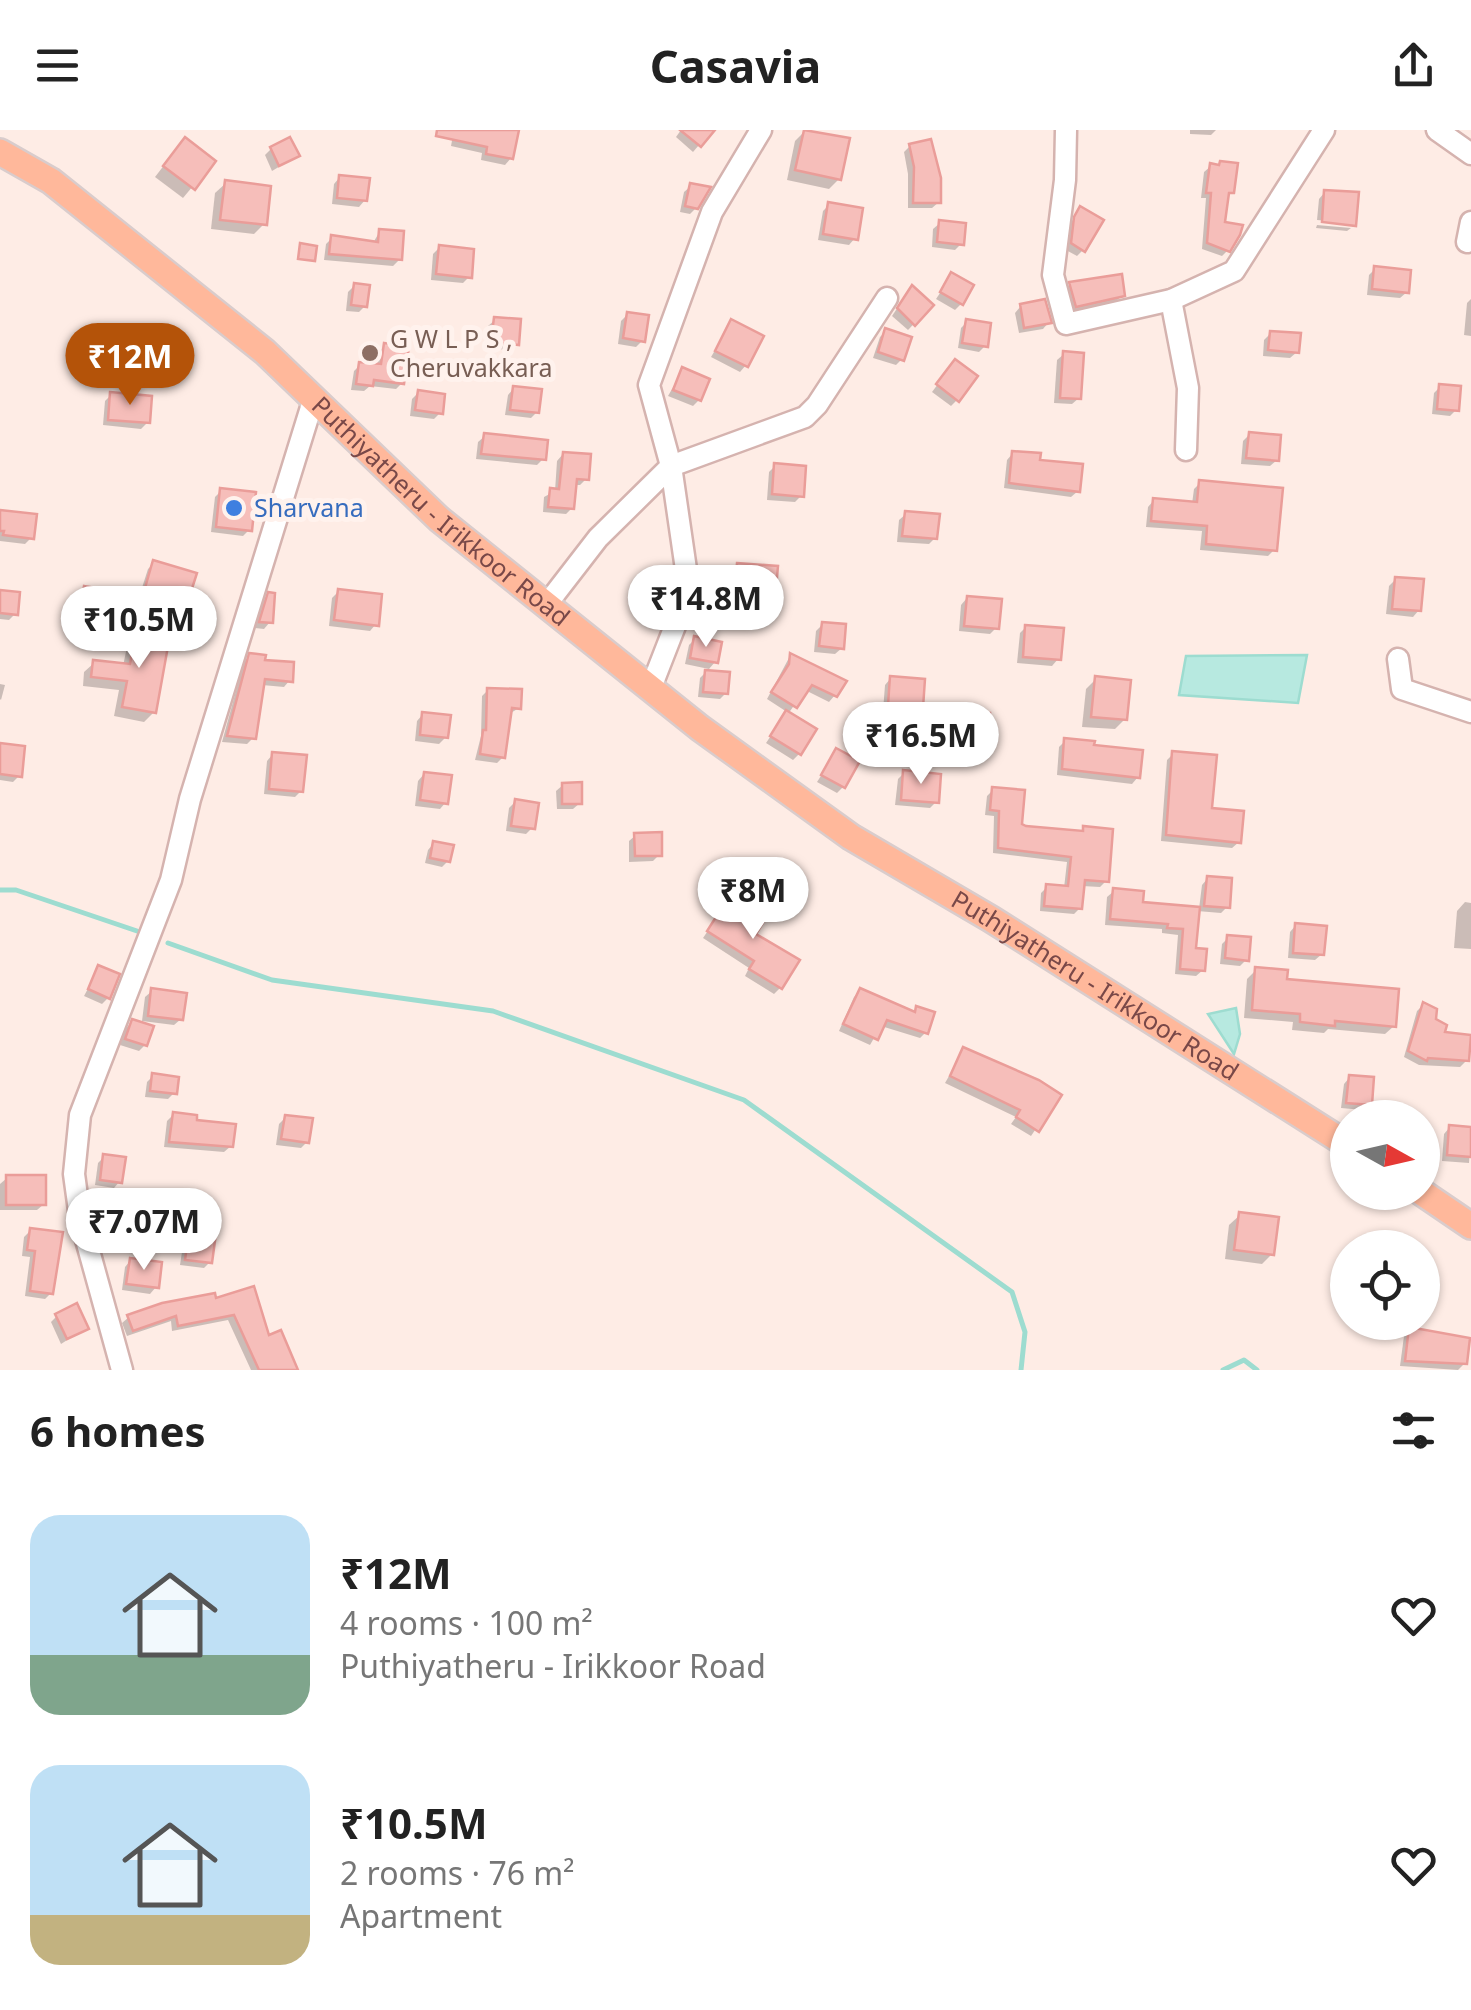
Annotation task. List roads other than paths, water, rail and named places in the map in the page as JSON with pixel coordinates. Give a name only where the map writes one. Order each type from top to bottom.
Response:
[{"type":"main road","name":"Puthiyatheru - Irikkoor Road","points":[[0,152],[66,192],[265,352],[440,518],[650,690],[851,837],[991,919],[1330,1134]]},
{"type":"main road","points":[[1440,1205],[1471,1226]]},
{"type":"street","points":[[650,690],[690,590],[671,466],[649,385],[712,212],[760,130]]},
{"type":"street","points":[[1066,130],[1065,180],[1053,275],[1066,324],[1171,300],[1234,271],[1324,130]]},
{"type":"street","points":[[1437,130],[1471,154]]},
{"type":"street","points":[[547,604],[598,538],[671,466],[804,417],[817,405],[887,298]]},
{"type":"street","points":[[1171,300],[1188,388],[1186,450]]},
{"type":"street","points":[[122,1370],[80,1218],[74,1174],[80,1115],[171,880],[190,799],[313,401]]},
{"type":"street","points":[[1398,659],[1402,688],[1471,712]]},
{"type":"water","points":[[1307,655],[1298,703],[1179,695],[1186,656]]},
{"type":"water","points":[[1236,1008],[1240,1034],[1234,1054],[1208,1014]]},
{"type":"waterway","points":[[0,890],[16,890],[137,931]]},
{"type":"waterway","points":[[168,943],[272,980],[493,1011],[744,1100],[1012,1292],[1025,1332],[1021,1370]]},
{"type":"waterway","points":[[1223,1370],[1244,1360],[1257,1370]]},
{"type":"place","name":"G W L P S , Cheruvakkara","points":[[370,353]]},
{"type":"place","name":"Sharvana","points":[[234,508]]}]
